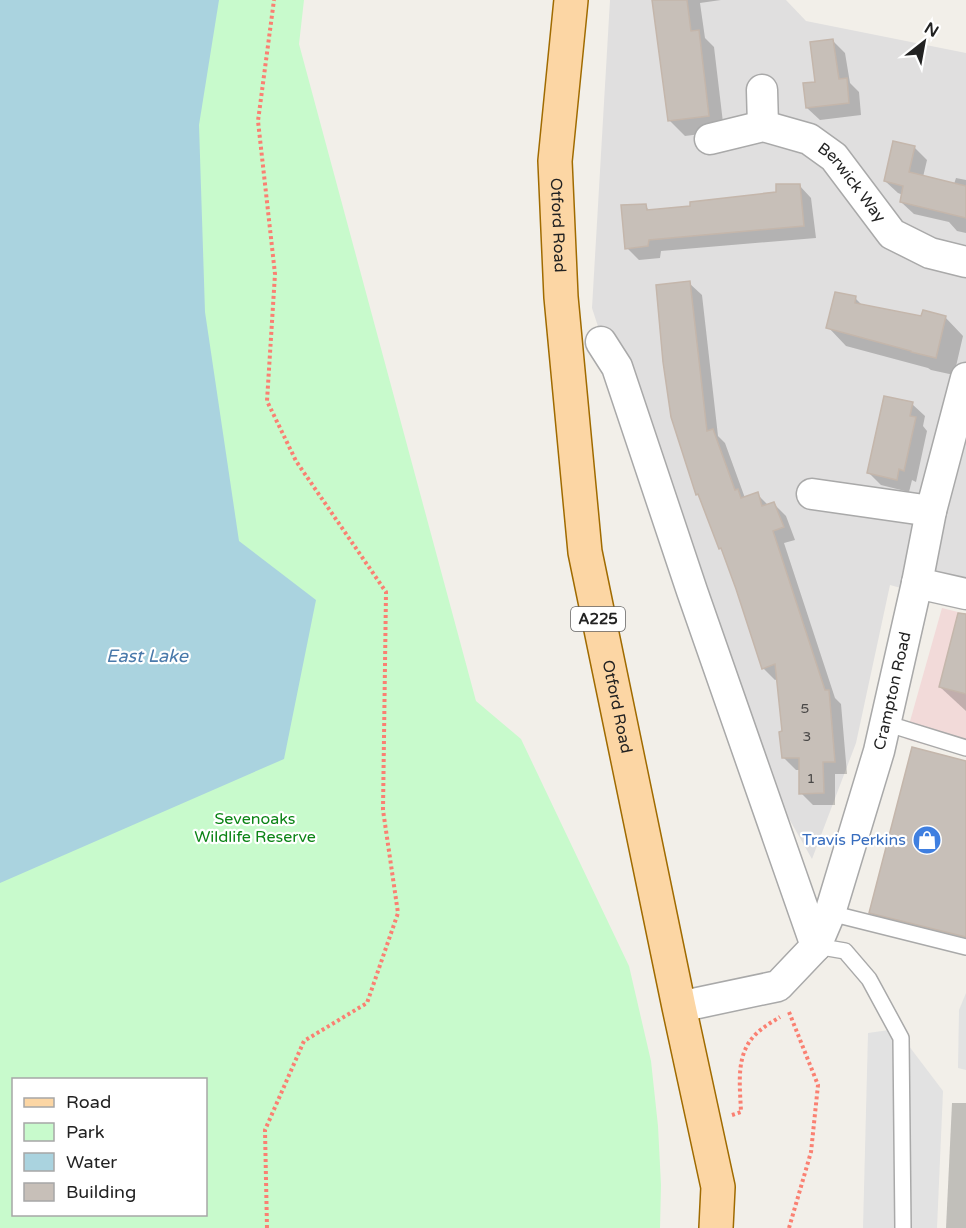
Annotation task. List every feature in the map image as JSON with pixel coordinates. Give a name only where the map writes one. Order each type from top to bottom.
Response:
[{"type":"main road","name":"Otford Road","points":[[571,0],[555,161],[561,297],[585,552],[718,1187],[716,1228]]},
{"type":"street","points":[[762,90],[763,126]]},
{"type":"street","name":"Berwick Way","points":[[710,139],[763,126],[809,139],[834,157],[892,234],[930,253],[966,262]]},
{"type":"street","points":[[601,342],[617,367],[692,591],[816,946]]},
{"type":"street","name":"Crampton Road","points":[[787,1001],[816,946],[830,913],[879,751],[931,511],[966,378]]},
{"type":"street","points":[[812,494],[931,511]]},
{"type":"street","points":[[917,583],[966,594]]},
{"type":"street","points":[[679,1007],[787,1001]]},
{"type":"lane","points":[[885,723],[966,748]]},
{"type":"lane","points":[[830,913],[966,947]]},
{"type":"lane","points":[[816,946],[845,951],[869,979],[901,1038],[903,1228]]},
{"type":"path","points":[[267,1228],[265,1130],[304,1041],[367,1003],[398,913],[383,810],[386,592],[296,461],[267,400],[274,274],[258,121],[274,0]]},
{"type":"path","points":[[704,1123],[741,1112],[739,1076],[742,1056],[747,1045],[787,1001],[818,1084],[811,1152],[789,1228]]},
{"type":"shaded area","points":[[610,0],[786,0],[806,21],[966,53],[966,606],[890,585],[856,743],[812,859],[723,703],[592,308]]},
{"type":"shaded area","points":[[942,608],[966,614],[966,756],[905,739]]},
{"type":"shaded area","points":[[966,993],[966,1070],[958,1068],[959,1010]]},
{"type":"shaded area","points":[[896,1029],[943,1091],[937,1228],[863,1228],[868,1033]]},
{"type":"green space","name":"Sevenoaks Wildlife Reserve","points":[[0,0],[304,0],[299,44],[476,701],[521,739],[629,966],[651,1061],[658,1126],[661,1185],[660,1228],[0,1228]]},
{"type":"water","name":"East Lake","points":[[0,0],[219,0],[199,125],[205,312],[239,541],[316,600],[284,759],[0,883]]},
{"type":"building","points":[[652,0],[687,0],[691,31],[699,30],[709,116],[668,121]]},
{"type":"building","points":[[833,39],[839,79],[847,78],[849,103],[806,108],[803,83],[815,82],[810,42]]},
{"type":"building","points":[[893,141],[915,146],[909,172],[966,186],[966,218],[900,202],[903,186],[884,181]]},
{"type":"building","points":[[776,184],[800,184],[804,226],[649,240],[648,246],[625,249],[621,205],[646,204],[647,210],[690,206],[690,202],[776,192]]},
{"type":"building","points":[[690,281],[707,431],[713,429],[735,490],[738,489],[741,498],[758,492],[762,506],[774,502],[784,527],[773,531],[825,690],[829,690],[835,762],[823,762],[824,793],[799,794],[799,758],[782,758],[779,732],[782,731],[775,664],[762,669],[721,548],[719,549],[698,494],[696,495],[671,417],[656,285]]},
{"type":"building","points":[[835,292],[856,296],[855,303],[921,316],[923,310],[946,316],[936,358],[826,328]]},
{"type":"building","points":[[884,396],[913,402],[910,416],[916,417],[904,471],[899,469],[897,480],[867,473]]},
{"type":"building","points":[[958,613],[966,614],[966,694],[939,687]]},
{"type":"building","name":"Travis Perkins","points":[[912,747],[966,761],[966,937],[869,913]]},
{"type":"place","name":"Travis Perkins","points":[[927,840]]}]
